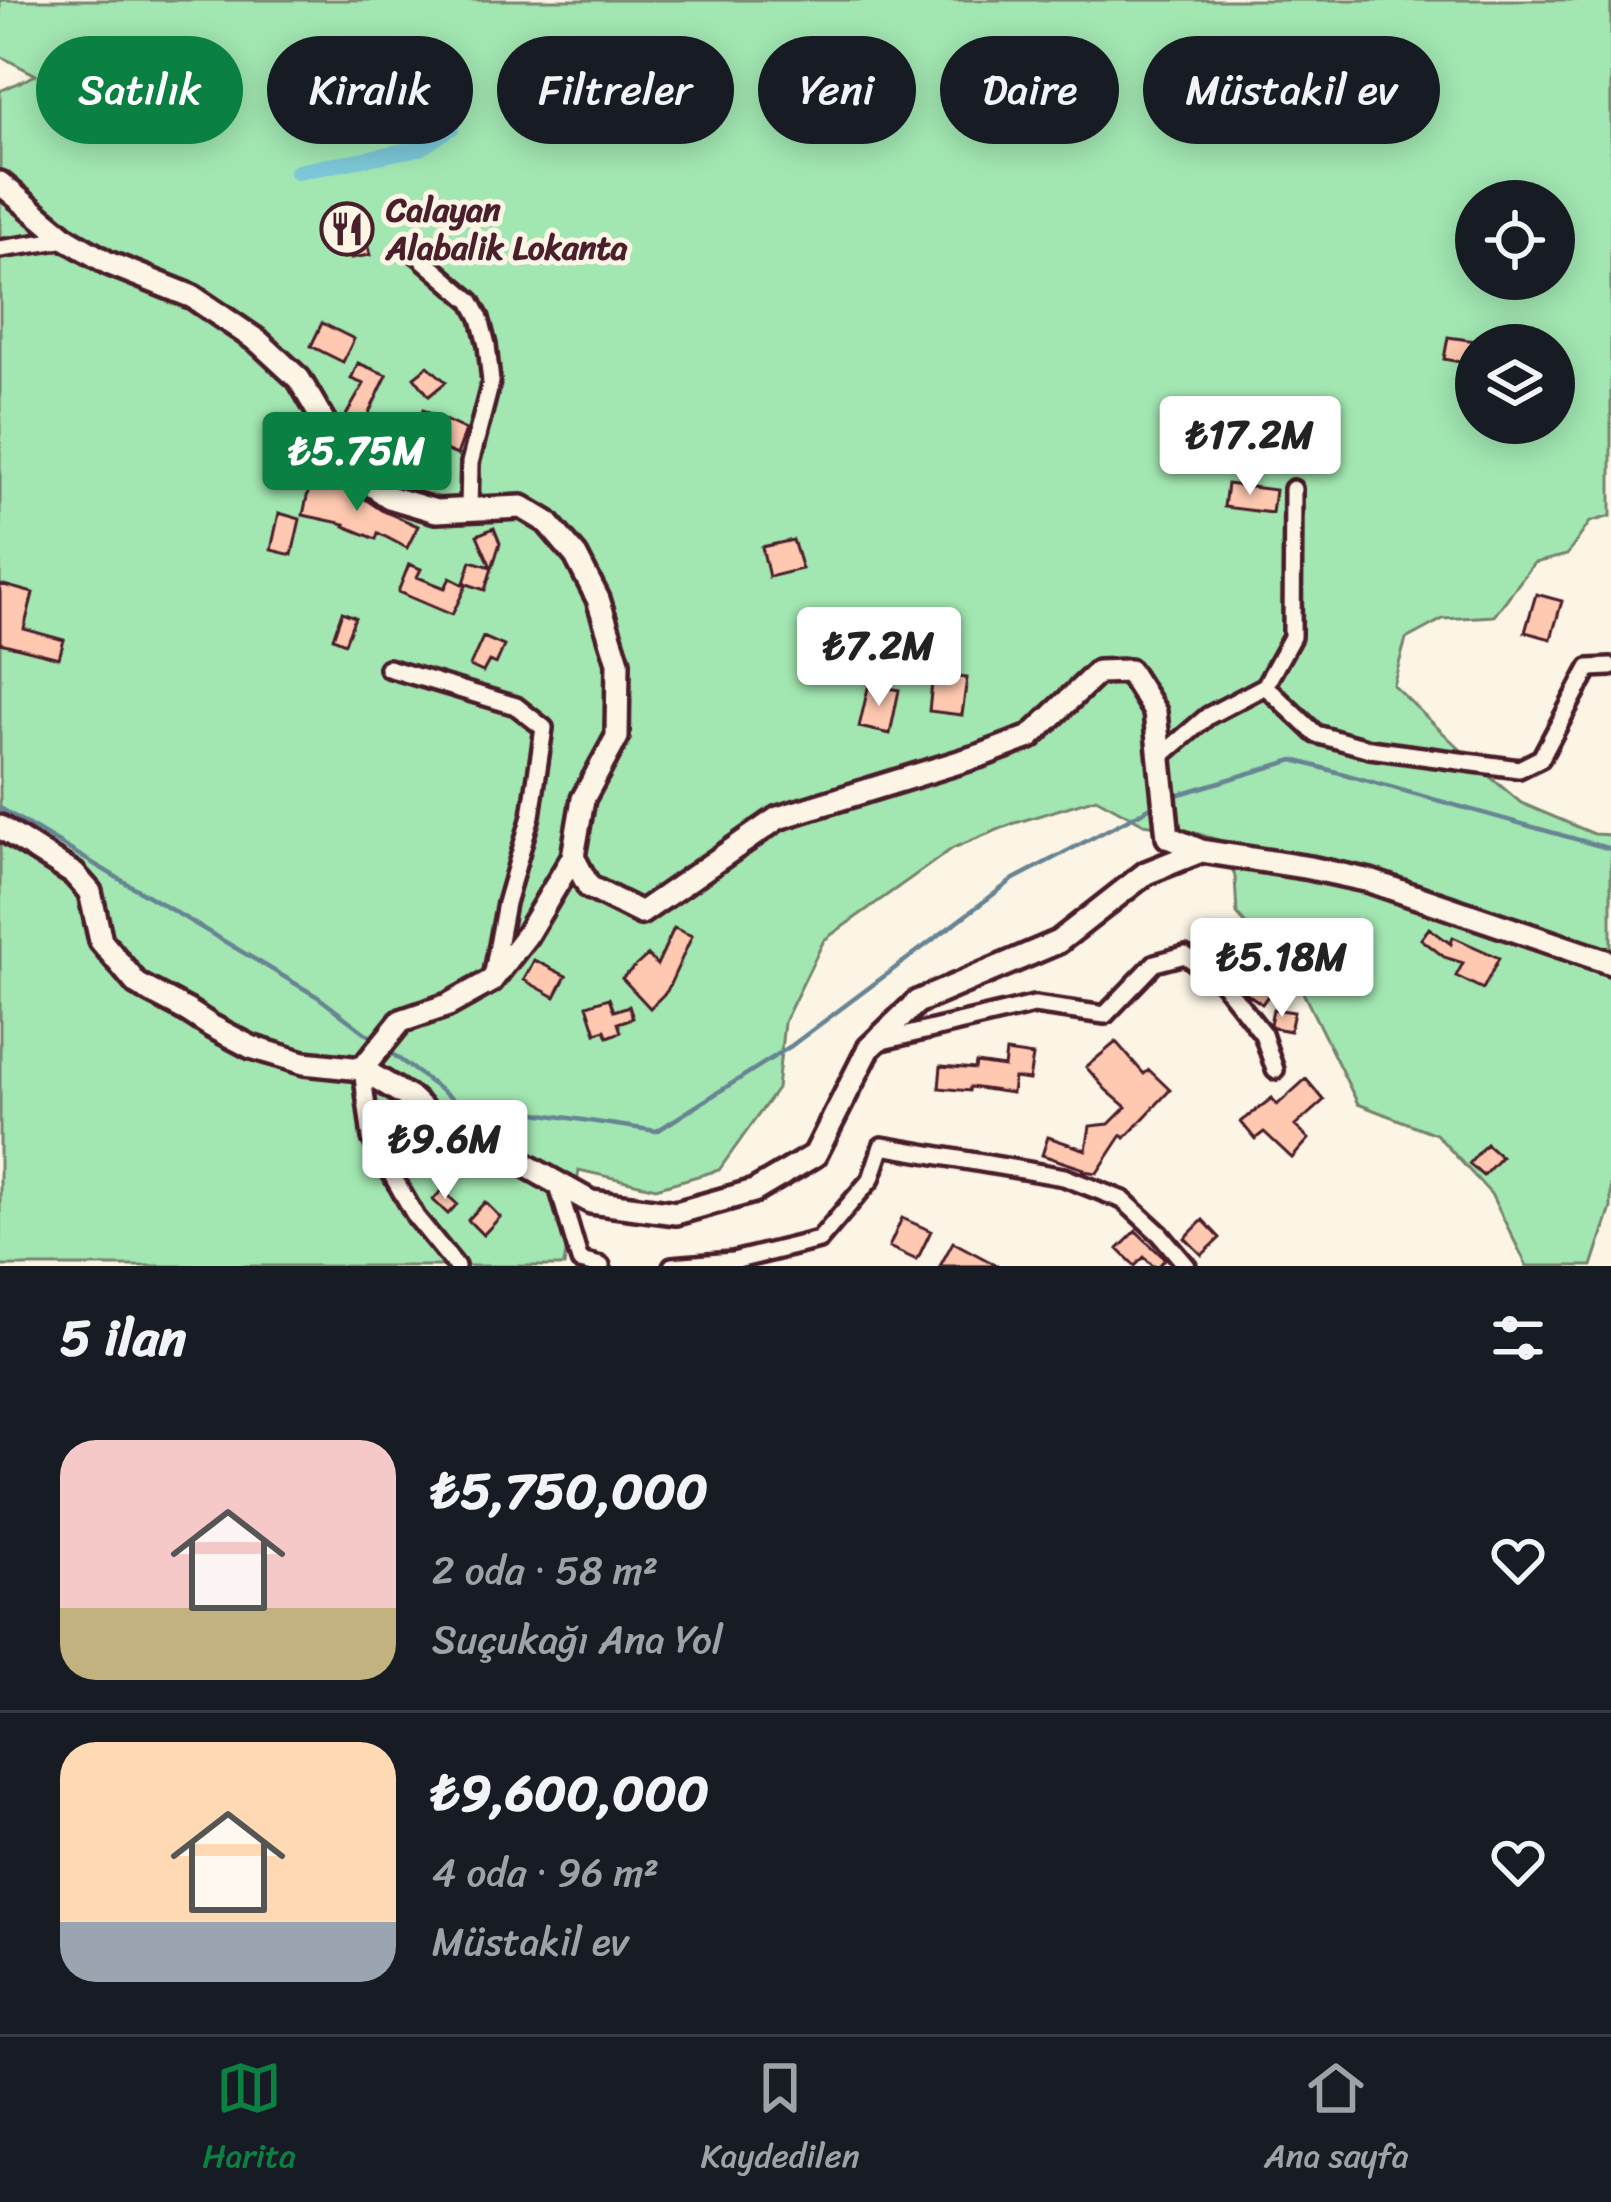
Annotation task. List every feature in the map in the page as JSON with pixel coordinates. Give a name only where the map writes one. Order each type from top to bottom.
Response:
[{"type":"street","points":[[0,183],[67,239],[108,263],[193,297],[259,342],[299,380],[353,472],[389,497],[436,511],[521,507],[547,522],[576,556],[598,599],[618,662],[617,737],[583,799],[573,857],[526,936],[491,981],[448,1006],[401,1021],[362,1069],[371,1138],[416,1217],[456,1266]]},
{"type":"street","points":[[0,249],[67,239]]},
{"type":"street","points":[[406,245],[471,301],[487,344],[491,382],[470,463],[469,511]]},
{"type":"street","points":[[1160,758],[1208,716],[1264,686],[1292,638],[1292,489]]},
{"type":"street","points":[[1264,686],[1316,734],[1370,749],[1519,770],[1541,758],[1589,668],[1611,667]]},
{"type":"street","points":[[388,668],[516,706],[544,728],[531,816],[506,903],[491,981]]},
{"type":"street","points":[[573,857],[589,887],[641,914],[778,818],[1030,737],[1098,673],[1129,671],[1155,712],[1168,837],[1201,851],[1370,881],[1611,963]]},
{"type":"street","points":[[0,827],[74,874],[90,892],[101,940],[137,984],[251,1047],[304,1064],[362,1069],[413,1100],[446,1132],[518,1161],[591,1202],[676,1213],[754,1191],[815,1155],[869,1048],[916,1002],[1058,942],[1146,873],[1201,851]]},
{"type":"street","points":[[875,1042],[1034,1005],[1105,1015],[1155,963],[1186,955],[1222,982],[1263,1034],[1275,1070]]},
{"type":"street","points":[[672,1266],[733,1262],[819,1240],[872,1179],[882,1146],[1064,1177],[1123,1200],[1187,1266]]},
{"type":"street","points":[[557,1183],[580,1261],[601,1266]]},
{"type":"green space","points":[[0,0],[1611,0],[1611,516],[1590,522],[1567,555],[1534,563],[1494,616],[1443,619],[1406,639],[1393,685],[1521,803],[1594,834],[1611,835],[1611,1208],[1592,1266],[1527,1266],[1491,1194],[1436,1134],[1358,1104],[1287,960],[1262,943],[1237,914],[1235,877],[1224,842],[1144,824],[1096,798],[953,848],[824,940],[784,1022],[777,1089],[719,1170],[656,1188],[579,1170],[564,1266],[0,1266],[0,91],[36,75],[0,56]]},
{"type":"building","name":"Calayan Alabalik Lokanta","points":[[367,213],[370,255],[351,258],[349,241],[327,239],[324,220]]},
{"type":"building","points":[[322,323],[354,339],[343,362],[311,346]]},
{"type":"building","points":[[1448,337],[1455,338],[1455,361],[1444,359]]},
{"type":"building","points":[[358,363],[387,375],[359,434],[342,422],[364,384],[351,379]]},
{"type":"building","points":[[428,366],[446,382],[429,396],[414,377]]},
{"type":"building","points":[[423,410],[466,430],[457,455],[413,437]]},
{"type":"building","points":[[1293,431],[1335,432],[1334,469],[1292,468]]},
{"type":"building","points":[[376,442],[389,453],[377,469],[364,461]]},
{"type":"building","points":[[310,483],[355,492],[418,526],[407,548],[378,533],[376,539],[345,524],[303,515]]},
{"type":"building","points":[[1227,484],[1275,490],[1272,513],[1224,507]]},
{"type":"building","points":[[279,513],[300,519],[292,555],[271,550]]},
{"type":"building","points":[[494,528],[500,543],[485,590],[464,583],[471,561],[491,567],[477,535]]},
{"type":"building","points":[[793,540],[802,569],[769,577],[762,547]]},
{"type":"building","points":[[409,564],[421,569],[417,577],[445,588],[450,578],[466,586],[452,615],[398,592]]},
{"type":"building","points":[[0,584],[33,593],[24,629],[64,640],[59,658],[0,643]]},
{"type":"building","points":[[1536,594],[1562,601],[1551,639],[1525,632]]},
{"type":"building","points":[[342,612],[355,617],[345,643],[333,638]]},
{"type":"building","points":[[483,637],[504,646],[496,664],[489,661],[483,672],[470,666]]},
{"type":"building","points":[[933,674],[967,678],[962,715],[929,711]]},
{"type":"building","points":[[869,684],[899,690],[890,734],[859,727]]},
{"type":"building","points":[[674,928],[692,936],[667,991],[650,1008],[622,978],[648,955],[657,965]]},
{"type":"building","points":[[1429,928],[1451,944],[1453,937],[1499,958],[1483,989],[1456,976],[1463,963],[1444,957],[1421,939]]},
{"type":"building","points":[[534,960],[566,976],[555,997],[524,980]]},
{"type":"building","points":[[1230,962],[1245,974],[1251,966],[1276,985],[1262,1004],[1224,969]]},
{"type":"building","points":[[609,998],[614,1011],[629,1006],[633,1018],[618,1023],[621,1032],[608,1037],[605,1030],[596,1033],[587,1005]]},
{"type":"building","points":[[1273,1009],[1294,1012],[1290,1031],[1270,1024]]},
{"type":"building","points":[[1116,1042],[1144,1074],[1149,1070],[1170,1090],[1125,1138],[1122,1135],[1097,1173],[1042,1155],[1048,1137],[1086,1150],[1090,1126],[1109,1124],[1126,1107],[1086,1067]]},
{"type":"building","points":[[1006,1052],[1033,1056],[1029,1080],[1014,1078],[1012,1093],[939,1088],[941,1066],[1004,1067]]},
{"type":"building","points":[[1306,1079],[1324,1100],[1295,1126],[1309,1139],[1292,1158],[1264,1132],[1255,1139],[1241,1122],[1272,1098],[1277,1105]]},
{"type":"building","points":[[1486,1144],[1501,1157],[1483,1176],[1469,1164]]},
{"type":"building","points":[[442,1190],[457,1204],[448,1214],[433,1200]]},
{"type":"building","points":[[485,1202],[500,1217],[483,1235],[468,1220]]},
{"type":"building","points":[[902,1218],[931,1231],[917,1260],[889,1247]]},
{"type":"building","points":[[1203,1220],[1220,1238],[1202,1255],[1185,1238]]},
{"type":"building","points":[[1136,1231],[1165,1259],[1159,1266],[1144,1257],[1135,1266],[1118,1249]]},
{"type":"building","points":[[953,1242],[998,1266],[940,1266]]},
{"type":"waterway","points":[[297,172],[426,144]]},
{"type":"waterway","points":[[1173,796],[1294,760],[1611,849]]},
{"type":"waterway","points":[[386,1049],[455,1101],[657,1131],[791,1046],[1014,879],[1157,804]]},
{"type":"waterway","points":[[0,808],[318,997],[377,1042]]},
{"type":"place","name":"Calayan Alabalik Lokanta","points":[[347,229]]}]
